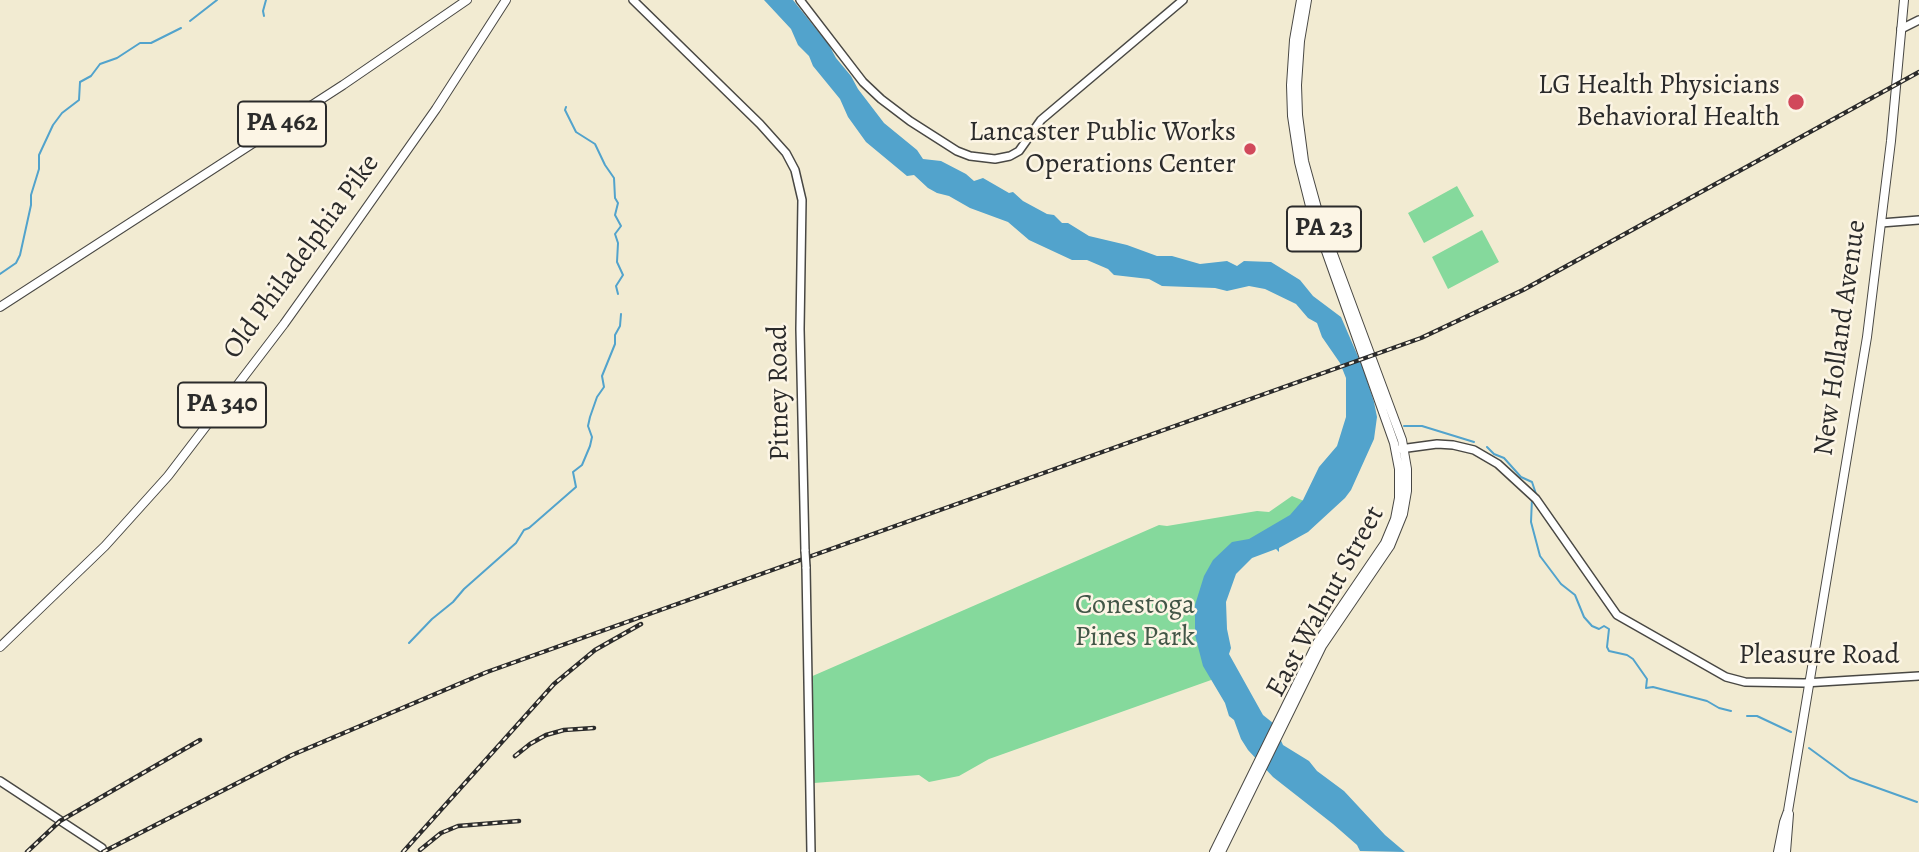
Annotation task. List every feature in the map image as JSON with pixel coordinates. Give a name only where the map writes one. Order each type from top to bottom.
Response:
[{"type":"main road","name":"PA 462","points":[[0,307],[343,85],[467,0]]},
{"type":"main road","name":"Old Philadelphia Pike","points":[[0,647],[98,553],[168,476],[334,254],[436,109],[506,0]]},
{"type":"main road","name":"East Walnut Street","points":[[1301,0],[1294,40],[1291,85],[1298,162],[1310,206],[1400,449]]},
{"type":"main road","name":"East Walnut Street","points":[[1214,852],[1230,826],[1329,623],[1377,555],[1390,531],[1399,490],[1400,449],[1307,176],[1300,138],[1297,85],[1300,41],[1307,0]]},
{"type":"main road","name":"New Holland Avenue","points":[[1788,811],[1866,349],[1904,0]]},
{"type":"main road","points":[[1778,852],[1788,811]]},
{"type":"main road","points":[[1786,852],[1790,823],[1788,811]]},
{"type":"main road","name":"East Walnut Street","points":[[1221,852],[1230,826]]},
{"type":"street","name":"Pitney Road","points":[[633,0],[760,124],[786,153],[795,170],[802,200],[800,329],[811,852]]},
{"type":"street","points":[[800,0],[858,76],[881,99],[957,151],[970,156],[995,159],[1019,151],[1041,120],[1183,0]]},
{"type":"street","points":[[1901,29],[1919,20]]},
{"type":"street","points":[[1881,223],[1919,220]]},
{"type":"street","name":"Pleasure Road","points":[[1400,449],[1437,444],[1460,446],[1480,453],[1498,464],[1539,503],[1614,612],[1730,679],[1745,682],[1810,682],[1919,676]]},
{"type":"street","points":[[0,781],[102,848]]},
{"type":"green space","points":[[1457,186],[1474,216],[1424,243],[1408,213]]},
{"type":"green space","points":[[1482,230],[1499,262],[1448,289],[1432,257]]},
{"type":"green space","name":"Conestoga Pines Park","points":[[1292,496],[1316,506],[1219,584],[1214,679],[989,759],[959,776],[929,782],[919,775],[814,783],[808,678],[1159,525],[1167,526],[1257,511],[1269,512]]},
{"type":"water","points":[[764,0],[793,0],[829,45],[884,123],[917,150],[923,159],[941,161],[974,181],[983,178],[1009,193],[1013,192],[1023,201],[1054,215],[1062,223],[1068,223],[1089,236],[1157,256],[1172,256],[1200,264],[1227,261],[1237,266],[1244,261],[1271,262],[1300,280],[1313,296],[1341,317],[1374,402],[1377,417],[1374,439],[1345,498],[1308,532],[1279,548],[1279,552],[1276,549],[1252,558],[1236,574],[1226,602],[1231,648],[1229,654],[1263,715],[1273,723],[1283,745],[1309,761],[1317,771],[1344,791],[1385,835],[1405,852],[1360,851],[1357,845],[1333,824],[1273,777],[1241,739],[1234,720],[1229,716],[1225,703],[1203,666],[1195,635],[1195,605],[1204,576],[1213,560],[1232,542],[1249,539],[1290,515],[1303,500],[1319,467],[1337,446],[1346,417],[1346,378],[1340,363],[1322,337],[1317,323],[1308,318],[1296,304],[1265,289],[1249,286],[1227,291],[1162,286],[1149,279],[1114,275],[1108,269],[1087,260],[1072,260],[1029,240],[1008,222],[937,193],[914,175],[907,176],[866,142],[848,117],[840,99],[798,45],[791,29]]},
{"type":"waterway","points":[[190,21],[217,0]]},
{"type":"waterway","points":[[264,16],[266,0]]},
{"type":"waterway","points":[[0,274],[16,263],[20,255],[31,195],[39,169],[39,155],[53,125],[62,113],[79,100],[80,82],[91,76],[100,64],[117,58],[140,43],[151,43],[181,28]]},
{"type":"waterway","points":[[566,107],[576,132],[595,144],[614,178],[615,198],[618,203],[615,215],[621,226],[615,234],[618,243],[617,262],[623,275],[616,286],[618,294]]},
{"type":"waterway","points":[[409,643],[516,543],[524,530],[576,487],[573,472],[582,465],[590,446],[590,417],[597,397],[604,387],[602,376],[615,344],[621,314]]},
{"type":"waterway","points":[[1404,426],[1422,426],[1474,442]]},
{"type":"waterway","points":[[1487,447],[1504,458],[1521,477],[1532,482],[1536,494]]},
{"type":"waterway","points":[[1532,498],[1531,522],[1540,556],[1561,584],[1575,595],[1584,617],[1592,626],[1609,629],[1609,651],[1633,659],[1647,679],[1646,688],[1653,687],[1707,701],[1731,711]]},
{"type":"waterway","points":[[1747,716],[1757,716],[1791,732]]},
{"type":"waterway","points":[[1809,748],[1850,778],[1917,802]]},
{"type":"railway","points":[[103,852],[292,755],[487,672],[1421,338],[1523,290],[1919,72]]},
{"type":"railway","points":[[403,852],[554,684],[595,650],[641,624]]},
{"type":"railway","points":[[515,756],[546,735],[564,730],[594,728]]},
{"type":"railway","points":[[27,852],[60,821],[200,740]]},
{"type":"railway","points":[[420,850],[441,833],[458,826],[519,821]]},
{"type":"place","name":"LG Health Physicians Behavioral Health","points":[[1796,102]]},
{"type":"place","name":"Lancaster Public Works Operations Center","points":[[1250,149]]}]
